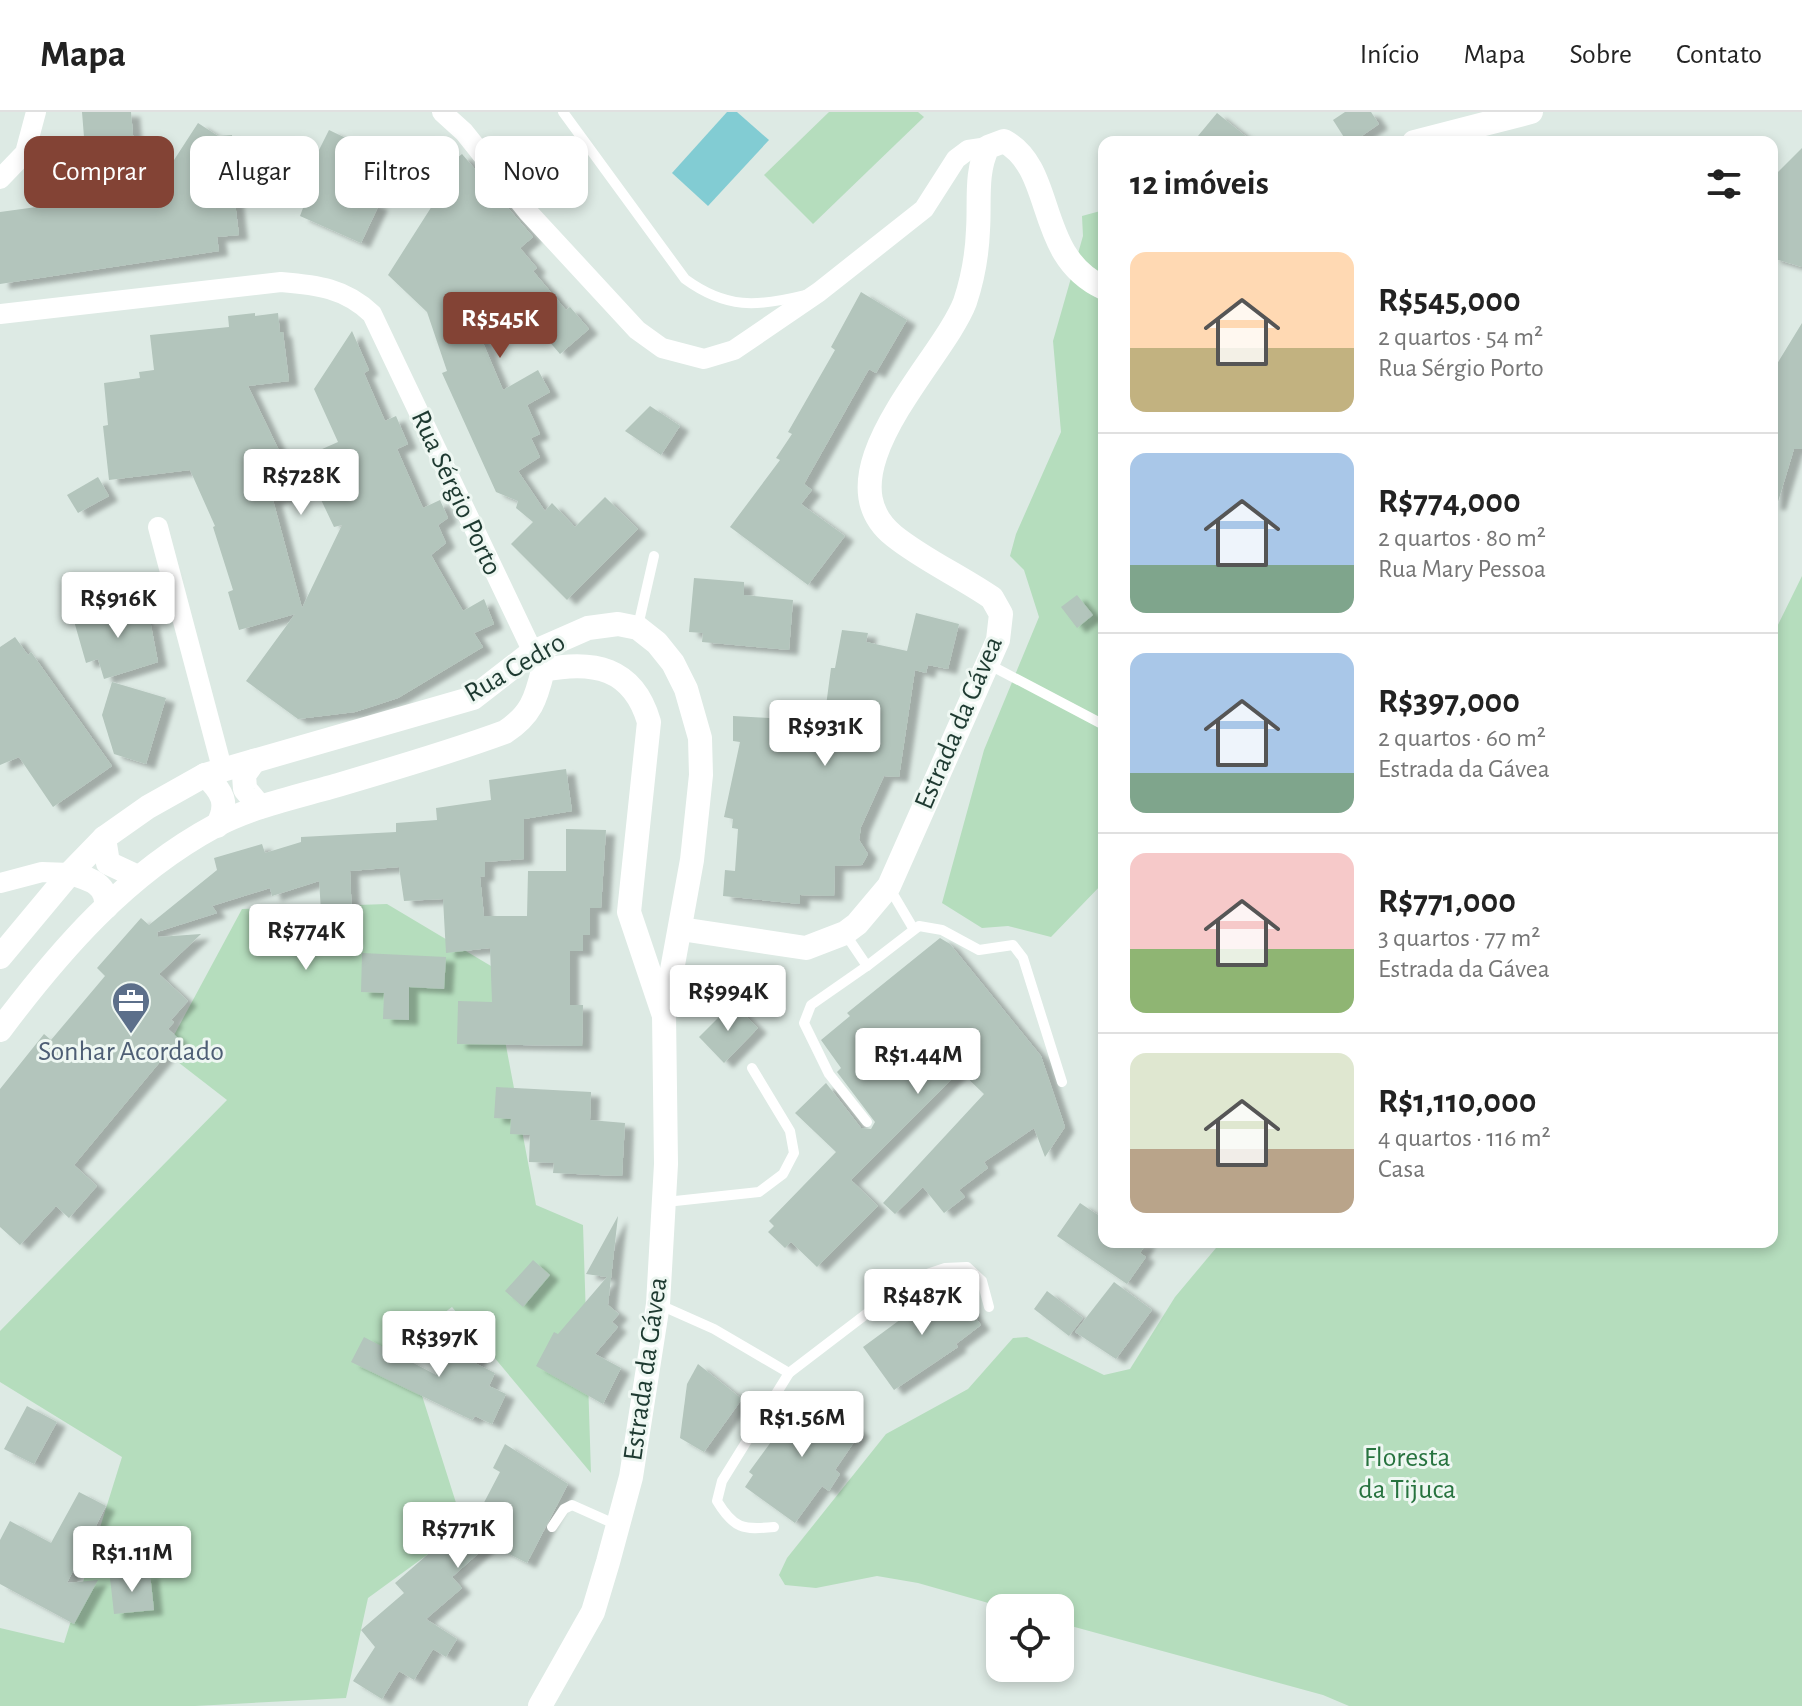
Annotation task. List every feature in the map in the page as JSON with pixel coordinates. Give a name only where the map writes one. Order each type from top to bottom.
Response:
[{"type":"street","points":[[0,179],[25,153],[36,112]]},
{"type":"street","points":[[442,112],[464,132],[528,212],[637,330],[662,348],[704,359],[734,350],[819,292],[924,209],[956,159],[968,150],[1004,141],[1024,158],[1062,251],[1074,268],[1098,284]]},
{"type":"street","points":[[1437,136],[1531,112]]},
{"type":"street","name":"Estrada da Gávea","points":[[540,1706],[593,1612],[631,1477],[658,1304],[666,1202],[664,1014],[681,929],[806,948],[845,933],[889,886],[998,640],[1001,614],[992,598],[891,534],[875,512],[869,492],[877,450],[921,370],[947,339],[974,277],[980,168],[988,147]]},
{"type":"street","name":"Rua Sérgio Porto","points":[[0,314],[281,282],[323,285],[355,298],[372,314],[537,661]]},
{"type":"street","points":[[158,527],[213,771],[224,801],[223,815],[217,826]]},
{"type":"street","name":"Rua Cedro","points":[[0,957],[70,873],[104,838],[148,807],[213,771],[473,698],[588,628],[618,624],[638,628]]},
{"type":"street","points":[[638,628],[657,643],[673,663],[686,689],[700,738],[700,789],[681,929]]},
{"type":"street","name":"Rua Cedro","points":[[0,1030],[51,962],[138,877],[217,826],[260,807],[505,732],[522,721],[535,704],[537,661]]},
{"type":"street","name":"Rua Cedro","points":[[537,661],[599,666],[631,686],[642,701],[649,722],[629,912]]},
{"type":"street","points":[[254,761],[244,775],[245,789],[260,807]]},
{"type":"street","points":[[104,838],[108,863],[138,877]]},
{"type":"street","points":[[0,883],[42,872],[70,873],[103,887],[107,895],[106,907]]},
{"type":"street","name":"Estrada da Gávea","points":[[629,912],[664,1014]]},
{"type":"lane","points":[[563,112],[685,279],[709,296],[739,303],[772,303],[819,292]]},
{"type":"lane","points":[[638,628],[654,556]]},
{"type":"lane","points":[[988,664],[1098,722]]},
{"type":"lane","points":[[889,886],[913,928]]},
{"type":"lane","points":[[867,1122],[829,1074],[804,1023],[811,1005],[867,966],[913,928],[927,925],[979,950],[1003,944],[1017,949],[1062,1082]]},
{"type":"lane","points":[[845,933],[867,966]]},
{"type":"lane","points":[[666,1202],[759,1192],[783,1174],[794,1153],[790,1131],[752,1068]]},
{"type":"lane","points":[[774,1527],[747,1529],[728,1519],[717,1501],[722,1481],[789,1373],[912,1279],[945,1268],[967,1267],[975,1274],[982,1281],[989,1307]]},
{"type":"lane","points":[[658,1304],[714,1329],[789,1373]]},
{"type":"lane","points":[[552,1527],[564,1509],[572,1505],[617,1525]]},
{"type":"green space","points":[[829,112],[918,112],[924,117],[813,224],[764,175]]},
{"type":"green space","points":[[1098,212],[1098,888],[1051,937],[1008,926],[982,928],[942,903],[984,750],[1039,617],[1024,570],[1010,556],[1016,534],[1061,432],[1053,341],[1083,236],[1082,216]]},
{"type":"green space","name":"Floresta da Tijuca","points":[[1802,576],[1802,1706],[1349,1706],[1323,1695],[1074,1627],[1074,1594],[986,1594],[986,1602],[918,1583],[877,1576],[816,1588],[785,1585],[779,1575],[787,1558],[886,1434],[968,1389],[1013,1338],[1027,1337],[1104,1375],[1130,1369],[1175,1297],[1216,1248],[1778,1248],[1778,625]]},
{"type":"green space","points":[[387,904],[491,966],[536,1205],[583,1225],[591,1473],[452,1307],[405,1342],[464,1528],[368,1598],[346,1698],[195,1706],[0,1706],[0,1628],[64,1643],[122,1457],[0,1382],[0,1331],[227,1100],[165,1052],[242,909]]},
{"type":"water","points":[[727,112],[737,112],[769,140],[708,206],[672,173]]},
{"type":"building","points":[[82,112],[131,112],[133,136],[84,136]]},
{"type":"building","points":[[1345,112],[1371,112],[1379,124],[1362,136],[1343,136],[1333,120]]},
{"type":"building","points":[[1217,113],[1246,136],[1198,136]]},
{"type":"building","points":[[198,123],[218,136],[190,136],[190,208],[236,208],[239,235],[217,237],[219,251],[0,284],[0,212],[29,208],[174,208],[174,160]]},
{"type":"building","points":[[329,130],[341,136],[335,136],[335,208],[378,208],[361,243],[300,216],[303,208],[319,208],[319,150]]},
{"type":"building","points":[[1802,148],[1802,267],[1778,260],[1778,172]]},
{"type":"building","points":[[462,154],[475,169],[475,208],[508,208],[533,237],[520,248],[537,268],[533,271],[566,310],[570,307],[589,329],[560,354],[512,298],[470,312],[503,390],[538,370],[550,392],[527,405],[540,434],[531,438],[540,457],[518,471],[545,511],[552,503],[575,527],[605,497],[638,529],[567,600],[511,544],[533,522],[516,508],[518,501],[496,492],[442,373],[447,371],[427,312],[388,275],[431,208],[459,208],[459,156]]},
{"type":"building","points":[[861,292],[907,320],[876,373],[869,369],[804,484],[812,490],[801,504],[845,536],[808,585],[730,527],[780,460],[776,458],[792,434],[788,432],[835,350],[831,347]]},
{"type":"building","points":[[278,313],[289,381],[248,386],[286,465],[338,442],[314,389],[352,331],[369,370],[364,373],[385,421],[396,416],[408,444],[397,449],[423,508],[440,500],[448,518],[438,525],[446,543],[431,555],[463,611],[484,599],[494,624],[474,633],[483,647],[398,698],[355,712],[298,719],[246,681],[295,614],[239,630],[228,592],[233,590],[215,526],[190,470],[109,480],[103,426],[108,425],[104,383],[140,378],[139,372],[154,370],[150,335],[229,327],[228,316]],"holes":[[[314,485],[334,527],[342,525],[302,608],[273,500]]]},
{"type":"building","points":[[1802,323],[1802,449],[1794,449],[1778,502],[1778,362]]},
{"type":"building","points":[[650,406],[680,426],[661,455],[625,431]]},
{"type":"building","points":[[98,477],[109,496],[78,513],[67,495]]},
{"type":"building","points":[[694,578],[744,582],[744,595],[793,600],[789,650],[702,642],[703,633],[689,632]]},
{"type":"building","points":[[1077,595],[1093,615],[1077,628],[1061,607]]},
{"type":"building","points":[[138,601],[145,622],[150,620],[158,662],[104,679],[98,659],[86,663],[74,621]]},
{"type":"building","points":[[916,613],[959,624],[948,669],[928,665],[926,673],[915,670],[899,777],[884,776],[861,827],[859,840],[868,854],[862,865],[835,866],[834,896],[800,895],[800,904],[723,896],[725,870],[735,871],[738,829],[732,828],[733,819],[724,817],[740,742],[733,741],[733,716],[824,721],[831,668],[835,668],[842,630],[868,633],[866,642],[907,651]]},
{"type":"building","points":[[15,637],[28,655],[31,652],[112,766],[53,807],[19,757],[0,765],[0,647]]},
{"type":"building","points":[[112,682],[166,698],[146,764],[114,754],[102,715]]},
{"type":"building","points":[[566,769],[572,811],[524,819],[524,859],[485,862],[485,876],[480,877],[484,916],[527,916],[528,871],[566,871],[566,829],[606,830],[601,908],[590,908],[590,935],[583,935],[583,951],[570,951],[570,1005],[583,1005],[582,1046],[457,1044],[458,1001],[492,1002],[490,948],[446,953],[443,899],[404,901],[399,867],[350,871],[353,939],[323,940],[319,881],[272,896],[270,888],[212,906],[217,913],[157,932],[158,937],[201,934],[159,974],[188,1001],[171,1020],[174,1022],[168,1029],[179,1039],[74,1165],[97,1186],[69,1218],[56,1206],[20,1245],[0,1227],[0,1089],[44,1034],[51,1040],[105,976],[97,968],[141,918],[149,925],[217,870],[214,858],[262,844],[265,853],[301,842],[301,837],[396,832],[396,823],[437,820],[436,808],[491,800],[489,780]]},
{"type":"building","points":[[940,938],[950,944],[1041,1056],[1065,1127],[1045,1157],[1034,1128],[984,1162],[988,1168],[959,1190],[965,1197],[944,1213],[923,1187],[895,1214],[883,1203],[984,1094],[960,1071],[851,1180],[878,1206],[817,1267],[791,1242],[785,1248],[768,1232],[774,1226],[769,1221],[836,1152],[795,1113],[826,1083],[861,1128],[871,1129],[875,1122],[837,1072],[841,1068],[821,1040],[850,1016],[847,1013]]},
{"type":"building","points":[[362,953],[446,957],[444,989],[409,987],[409,1020],[383,1019],[384,993],[361,992]]},
{"type":"building","points":[[733,1003],[758,1028],[724,1063],[699,1037]]},
{"type":"building","points":[[496,1087],[591,1092],[590,1120],[625,1123],[622,1176],[553,1173],[554,1163],[529,1162],[530,1135],[510,1134],[511,1119],[494,1118]]},
{"type":"building","points":[[1080,1203],[1098,1215],[1098,1248],[1143,1248],[1140,1253],[1146,1257],[1127,1284],[1057,1236]]},
{"type":"building","points":[[618,1216],[608,1305],[619,1314],[612,1322],[618,1327],[595,1354],[621,1368],[603,1404],[536,1366],[554,1332],[558,1334],[607,1277],[586,1274]]},
{"type":"building","points":[[533,1260],[550,1275],[523,1307],[505,1291]]},
{"type":"building","points":[[1114,1282],[1152,1310],[1116,1359],[1075,1332]]},
{"type":"building","points":[[950,1283],[981,1325],[956,1344],[958,1347],[894,1390],[863,1347]]},
{"type":"building","points":[[1047,1291],[1083,1318],[1069,1336],[1034,1309]]},
{"type":"building","points":[[364,1337],[436,1375],[455,1341],[480,1353],[475,1363],[495,1373],[489,1386],[506,1394],[492,1424],[475,1416],[472,1420],[351,1362]]},
{"type":"building","points":[[698,1364],[742,1399],[704,1452],[680,1438],[687,1384]]},
{"type":"building","points":[[810,1395],[861,1432],[835,1470],[840,1474],[829,1491],[822,1486],[795,1523],[745,1487],[753,1475],[749,1472],[798,1405],[800,1407]]},
{"type":"building","points":[[27,1406],[57,1422],[34,1464],[4,1449]]},
{"type":"building","points":[[505,1444],[568,1484],[527,1563],[489,1544],[452,1577],[462,1588],[426,1619],[457,1639],[446,1657],[433,1649],[414,1680],[399,1671],[382,1699],[353,1681],[375,1647],[361,1630],[404,1593],[395,1583],[458,1528],[466,1537],[500,1472],[493,1468]]},
{"type":"building","points":[[79,1492],[106,1506],[67,1583],[98,1580],[74,1624],[0,1584],[0,1540],[10,1521],[51,1543]]},
{"type":"building","points":[[150,1574],[154,1610],[114,1614],[110,1578]]},
{"type":"place","name":"Sonhar Acordado","points":[[131,1035]]}]
